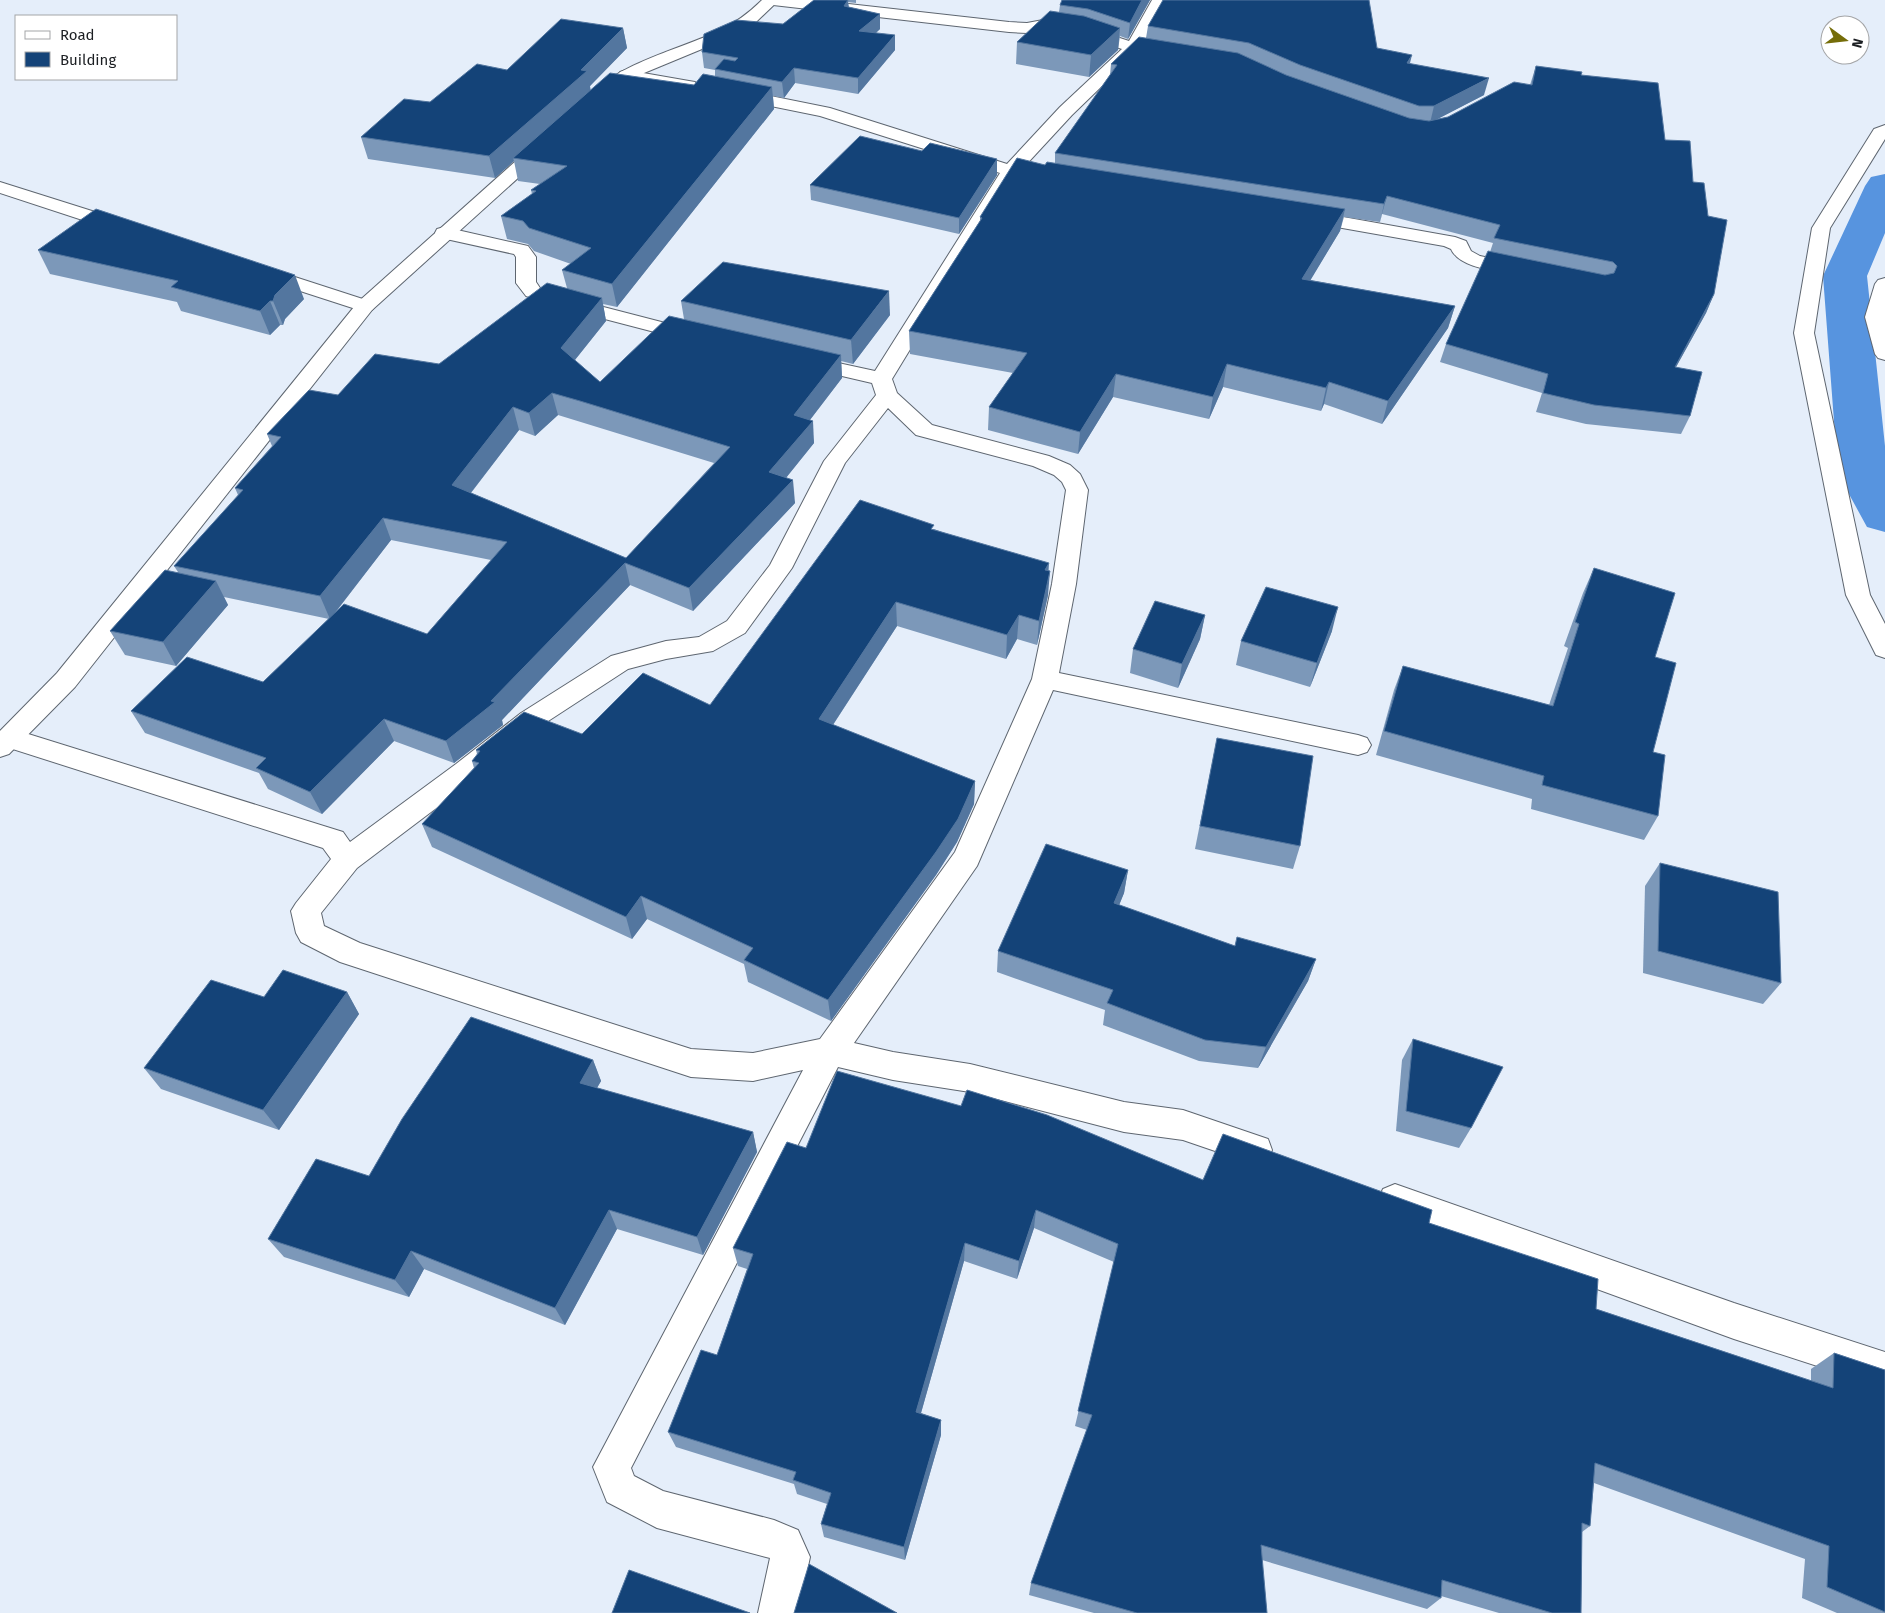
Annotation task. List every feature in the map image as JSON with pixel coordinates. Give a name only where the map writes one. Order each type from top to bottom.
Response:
[{"type":"street","points":[[582,111],[626,75],[725,34],[751,19],[772,0],[1009,27],[1027,28],[1043,25],[1086,32],[1133,47],[1179,54]]},
{"type":"street","points":[[1160,0],[1152,18],[1133,47],[1100,81],[1066,111],[1010,171],[884,387],[835,461],[780,568],[736,627],[704,645],[666,650],[620,662],[530,720],[466,771],[347,860],[306,911],[311,933],[351,953],[691,1063],[753,1067],[830,1050],[893,1066],[970,1078],[1124,1117],[1183,1124],[1285,1161]]},
{"type":"street","points":[[626,75],[702,88]]},
{"type":"street","points":[[721,92],[824,112],[1010,171],[1062,180]]},
{"type":"street","points":[[347,860],[333,840],[5,742],[66,680],[365,306],[560,130]]},
{"type":"street","points":[[1885,130],[1880,133],[1821,228],[1804,333],[1858,595],[1885,649]]},
{"type":"street","points":[[0,187],[140,232]]},
{"type":"street","points":[[1287,214],[1448,240],[1459,246],[1463,254],[1474,260],[1540,274]]},
{"type":"street","points":[[444,233],[521,250],[526,257],[526,283],[533,292],[581,307],[710,340]]},
{"type":"street","points":[[243,266],[365,306]]},
{"type":"street","points":[[1885,284],[1876,317],[1885,354]]},
{"type":"street","points":[[778,1613],[791,1557],[784,1544],[774,1539],[657,1509],[620,1489],[612,1467],[830,1050],[967,858],[1045,679],[1064,584],[1076,490],[1072,478],[1062,470],[1041,461],[924,430],[884,387],[786,357]]},
{"type":"street","points":[[1045,679],[1358,745]]},
{"type":"street","points":[[1369,1191],[1734,1321],[1885,1370]]},
{"type":"building","points":[[814,0],[848,0],[844,6],[880,14],[859,31],[895,35],[858,78],[794,68],[782,82],[715,69],[724,59],[735,61],[738,58],[702,52],[704,34],[736,20],[783,24]]},
{"type":"building","points":[[1062,0],[1142,0],[1130,23],[1088,9],[1060,5]]},
{"type":"building","points":[[1163,0],[1369,0],[1377,48],[1412,55],[1407,63],[1489,78],[1434,106],[1419,106],[1300,65],[1249,43],[1148,26]]},
{"type":"building","points":[[1050,11],[1084,16],[1120,28],[1091,55],[1017,42]]},
{"type":"building","points":[[561,19],[623,28],[581,70],[587,71],[489,156],[361,137],[404,99],[430,102],[477,64],[507,70]]},
{"type":"building","points":[[1139,37],[1238,53],[1286,75],[1409,118],[1429,121],[1448,117],[1514,82],[1532,85],[1536,66],[1582,72],[1581,75],[1658,83],[1665,140],[1690,141],[1693,182],[1704,183],[1708,216],[1727,220],[1714,294],[1675,367],[1702,372],[1690,416],[1594,405],[1543,393],[1548,374],[1446,344],[1488,251],[1605,275],[1614,273],[1617,266],[1613,262],[1494,238],[1500,225],[1387,196],[1384,204],[1055,153],[1117,65],[1111,64]]},
{"type":"building","points":[[610,73],[694,85],[703,74],[772,87],[612,284],[562,270],[591,248],[529,228],[523,221],[501,216],[536,191],[531,190],[567,166],[513,158]]},
{"type":"building","points":[[860,136],[922,151],[930,143],[997,159],[959,218],[810,185]]},
{"type":"building","points":[[1017,158],[1045,165],[1047,162],[1345,209],[1302,279],[1455,306],[1388,401],[1329,382],[1326,388],[1227,364],[1213,397],[1116,374],[1080,432],[989,407],[1027,353],[909,331],[982,218],[980,217]]},
{"type":"building","points":[[96,209],[295,275],[275,295],[273,301],[270,301],[260,311],[171,287],[178,281],[38,250]]},
{"type":"building","points":[[723,262],[889,291],[851,340],[681,301]]},
{"type":"building","points":[[547,283],[602,298],[561,348],[600,382],[669,316],[841,355],[794,415],[813,421],[769,472],[793,480],[689,588],[625,563],[491,701],[495,702],[446,741],[384,719],[310,792],[256,768],[266,758],[131,711],[187,657],[263,682],[344,604],[427,634],[507,542],[383,518],[320,596],[174,566],[243,490],[235,488],[281,437],[267,434],[309,390],[338,395],[375,354],[439,364]],"holes":[[[552,393],[730,447],[626,558],[452,485],[513,407],[529,413]]]},
{"type":"building","points":[[860,500],[934,525],[931,529],[1049,563],[1045,570],[1050,571],[1039,621],[1019,615],[1007,635],[896,602],[819,719],[975,781],[958,819],[936,852],[828,1000],[744,960],[753,948],[641,896],[626,917],[422,824],[479,763],[472,761],[480,751],[476,750],[524,712],[582,734],[643,673],[710,705]]},
{"type":"building","points":[[1594,568],[1675,593],[1655,657],[1676,663],[1653,752],[1665,755],[1658,816],[1542,785],[1544,776],[1384,731],[1403,666],[1553,706],[1579,624],[1575,622]]},
{"type":"building","points":[[165,570],[216,581],[163,642],[110,631]]},
{"type":"building","points":[[1266,587],[1338,607],[1317,663],[1241,641]]},
{"type":"building","points":[[1155,601],[1205,615],[1182,664],[1133,649]]},
{"type":"building","points":[[1217,738],[1313,756],[1300,846],[1200,826]]},
{"type":"building","points":[[1046,844],[1128,870],[1114,903],[1235,946],[1237,937],[1316,959],[1266,1047],[1205,1040],[1107,1003],[1113,990],[998,951]]},
{"type":"building","points":[[1660,863],[1778,892],[1781,983],[1658,951]]},
{"type":"building","points":[[283,970],[347,992],[263,1110],[144,1068],[211,980],[264,997]]},
{"type":"building","points":[[471,1017],[593,1060],[580,1083],[753,1132],[697,1237],[609,1210],[555,1308],[411,1251],[395,1280],[268,1239],[316,1159],[369,1176],[402,1119]]},
{"type":"building","points":[[1413,1039],[1503,1067],[1471,1128],[1406,1111]]},
{"type":"building","points":[[837,1071],[961,1106],[967,1090],[1047,1115],[1203,1180],[1223,1134],[1432,1210],[1429,1223],[1598,1279],[1596,1309],[1833,1388],[1834,1353],[1885,1370],[1885,1612],[1827,1587],[1829,1546],[1595,1463],[1590,1526],[1582,1523],[1581,1613],[1552,1613],[1442,1580],[1441,1598],[1261,1545],[1267,1613],[1137,1613],[1031,1583],[1092,1415],[1078,1411],[1118,1244],[1036,1210],[1019,1261],[965,1243],[916,1412],[941,1420],[904,1547],[821,1524],[831,1493],[793,1480],[796,1472],[668,1432],[701,1350],[717,1355],[753,1254],[733,1248],[787,1142],[806,1148]]},
{"type":"building","points":[[809,1564],[897,1613],[794,1613]]},
{"type":"building","points":[[629,1570],[750,1613],[612,1613]]},
{"type":"waterway","points":[[1885,186],[1845,276],[1863,474],[1885,515]]}]
